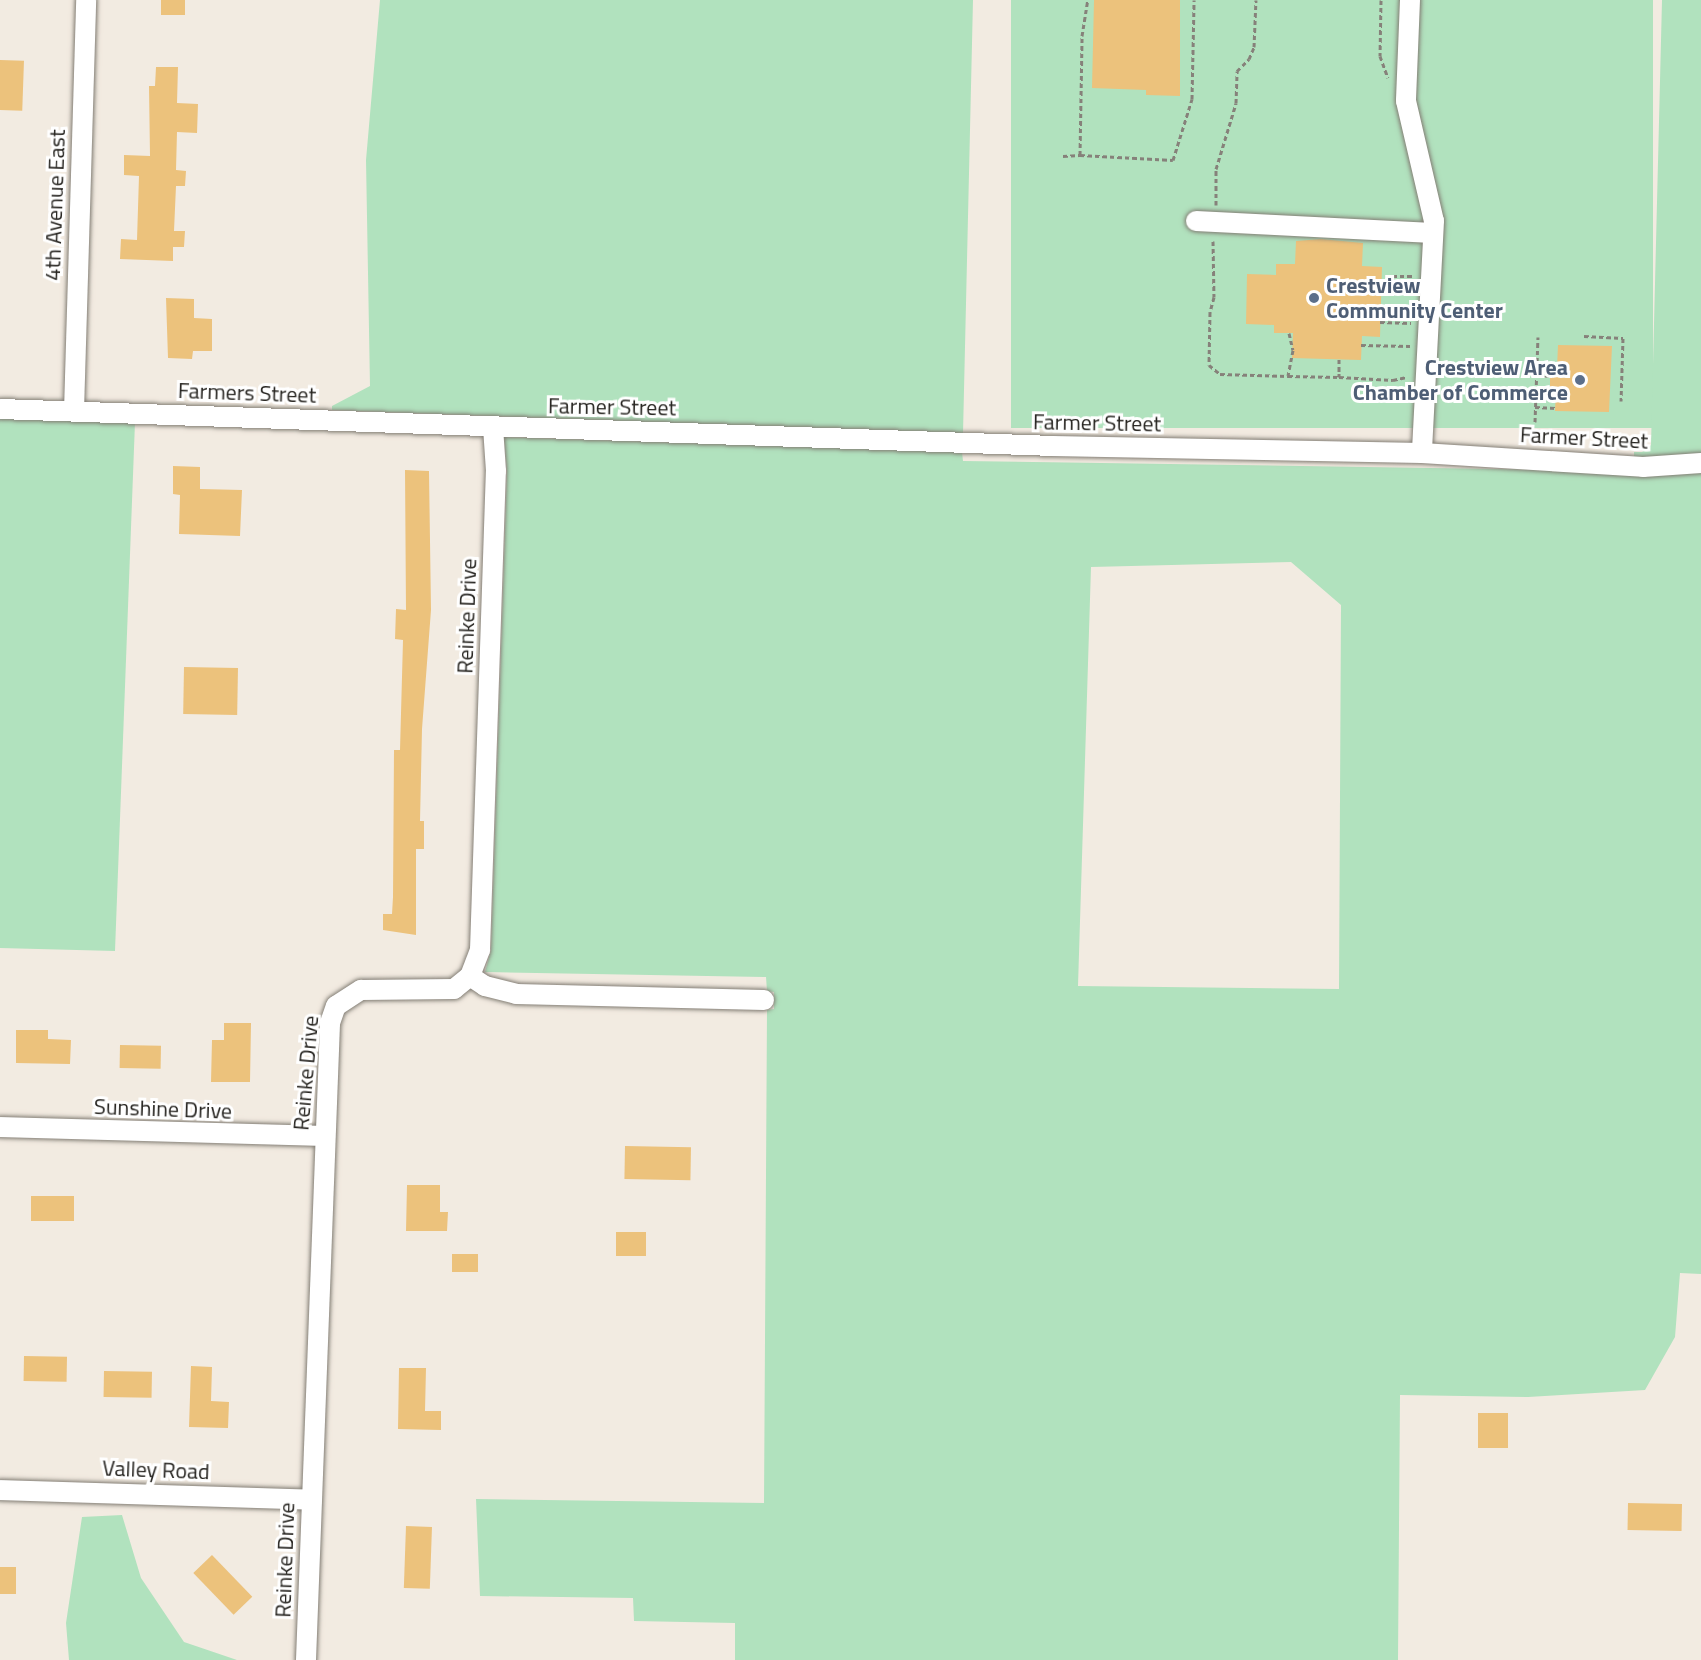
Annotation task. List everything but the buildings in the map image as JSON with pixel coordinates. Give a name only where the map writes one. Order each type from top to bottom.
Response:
[{"type":"street","name":"4th Avenue East","points":[[74,411],[86,0]]},
{"type":"street","points":[[1410,0],[1406,101],[1434,221],[1422,453]]},
{"type":"street","points":[[1197,220],[1433,233]]},
{"type":"street","name":"Farmers Street","points":[[0,409],[493,427]]},
{"type":"street","name":"Farmer Street","points":[[493,427],[1052,447],[1422,453],[1643,467],[1701,463]]},
{"type":"street","name":"Reinke Drive","points":[[306,1660],[330,1023],[336,1006],[361,990],[441,992],[454,989],[470,976],[480,950],[496,471],[493,427]]},
{"type":"street","points":[[470,976],[485,986],[516,994],[764,1000]]},
{"type":"street","name":"Sunshine Drive","points":[[0,1127],[324,1136]]},
{"type":"street","name":"Valley Road","points":[[0,1490],[312,1500]]},
{"type":"path","points":[[1080,155],[1082,36],[1088,0]]},
{"type":"path","points":[[1063,156],[1173,160],[1192,99],[1194,0]]},
{"type":"path","points":[[1256,0],[1254,47],[1250,59],[1237,71],[1236,103],[1216,169],[1214,202],[1222,212],[1223,231],[1214,236],[1214,297],[1210,312],[1209,365],[1220,374],[1394,380],[1415,375]]},
{"type":"path","points":[[1288,333],[1293,350],[1288,376]]},
{"type":"path","points":[[1584,336],[1623,338],[1621,401]]},
{"type":"path","points":[[1535,422],[1538,337]]},
{"type":"path","points":[[1361,345],[1415,346]]},
{"type":"path","points":[[1339,359],[1340,377]]},
{"type":"path","points":[[1537,375],[1553,376]]},
{"type":"path","points":[[1535,407],[1556,408]]},
{"type":"green space","points":[[380,0],[973,0],[963,434],[332,410],[332,406],[370,386],[366,160]]},
{"type":"green space","points":[[1011,0],[1653,0],[1653,428],[1011,428]]},
{"type":"green space","points":[[1662,0],[1701,0],[1701,454],[1643,458],[1634,457],[1634,452],[1642,452],[1651,445]]},
{"type":"green space","points":[[0,418],[135,422],[115,951],[0,948]]},
{"type":"green space","points":[[504,437],[962,452],[963,461],[1701,472],[1701,1274],[1680,1273],[1675,1337],[1645,1390],[1528,1397],[1400,1395],[1398,1660],[735,1660],[735,1623],[634,1621],[633,1598],[480,1596],[476,1499],[764,1503],[767,1010],[774,1009],[774,992],[767,991],[766,977],[485,972],[491,950],[507,471]],"holes":[[[1291,562],[1341,605],[1339,989],[1078,986],[1091,567]]]},
{"type":"green space","points":[[122,1515],[141,1578],[184,1642],[237,1660],[69,1660],[66,1623],[82,1517]]},
{"type":"place","name":"Crestview Community Center","points":[[1314,298]]},
{"type":"place","name":"Crestview Area Chamber of Commerce","points":[[1580,380]]}]
